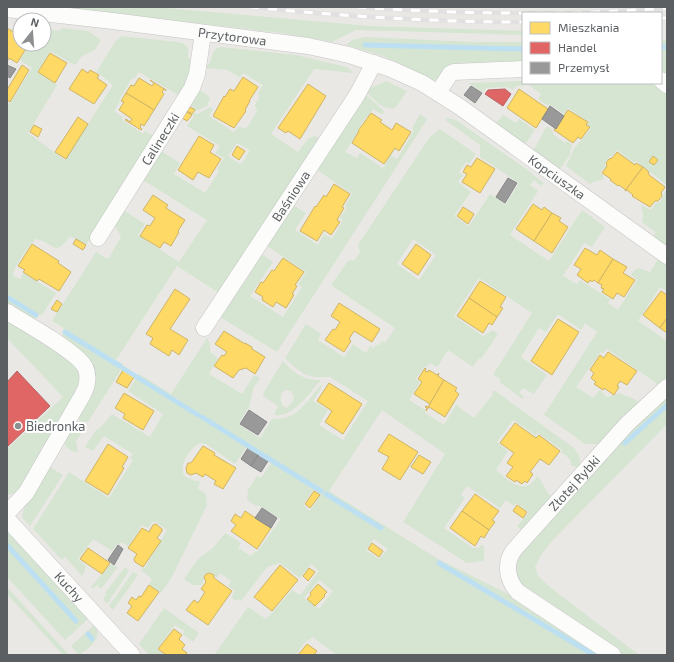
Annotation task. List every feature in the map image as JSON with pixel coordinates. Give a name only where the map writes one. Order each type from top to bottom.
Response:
[{"type":"street","name":"Przytorowa","points":[[7,9],[308,46],[338,52],[408,76],[443,96]]},
{"type":"street","name":"Calineczki","points":[[98,238],[192,88],[198,69],[203,33]]},
{"type":"street","name":"Baśniowa","points":[[204,328],[357,95],[374,64]]},
{"type":"street","points":[[443,96],[450,74],[454,72],[522,69]]},
{"type":"street","name":"Kopciuszka","points":[[443,96],[667,256]]},
{"type":"street","points":[[7,312],[76,356],[82,362],[88,378],[85,391],[26,493],[7,513]]},
{"type":"street","name":"Złotej Rybki","points":[[613,655],[517,591],[508,575],[508,563],[512,553],[626,424],[667,387]]},
{"type":"street","name":"Kuchy","points":[[7,519],[132,655]]},
{"type":"green space","points":[[55,7],[156,7],[370,26],[522,31],[522,35],[356,30],[332,42],[281,33]]},
{"type":"green space","points":[[62,28],[88,31],[101,40],[95,50],[81,57],[75,65],[52,52],[52,30],[59,31]]},
{"type":"green space","points":[[121,36],[183,43],[188,48],[188,57],[192,63],[188,83],[180,96],[139,72],[134,79],[132,78],[114,111],[123,117],[122,120],[143,134],[145,131],[155,137],[86,245],[70,236],[65,243],[57,248],[36,239],[22,256],[13,275],[21,279],[23,273],[56,293],[42,315],[40,314],[33,319],[7,304],[7,103],[9,105],[32,68],[20,60],[25,52],[49,52],[37,72],[57,85],[28,133],[65,160],[113,85],[97,71],[115,42]]},
{"type":"green space","points":[[365,37],[473,42],[522,42],[522,64],[433,80],[383,56],[346,45],[352,40]]},
{"type":"green space","points":[[662,40],[667,40],[667,76],[662,73]]},
{"type":"green space","points":[[221,47],[296,55],[347,67],[353,73],[314,69],[271,134],[298,152],[309,138],[315,136],[321,139],[219,293],[177,266],[116,360],[124,365],[88,422],[84,423],[80,421],[79,417],[91,394],[62,337],[64,328],[52,321],[96,252],[108,259],[121,237],[114,224],[123,210],[145,224],[138,235],[179,262],[207,220],[143,180],[161,151],[180,163],[174,174],[205,193],[219,171],[217,169],[224,158],[215,153],[220,146],[187,126],[194,116],[192,115],[193,113],[197,114],[211,107],[213,109],[209,116],[234,132],[239,126],[246,129],[257,111],[255,105],[259,98],[258,93],[263,85],[243,73],[240,77],[227,70],[206,68],[210,63],[213,53]],"holes":[[[237,143],[250,150],[243,162],[240,164],[228,156]]]},
{"type":"green space","points":[[386,81],[407,91],[395,108],[391,109],[383,106],[366,92],[368,89]]},
{"type":"green space","points":[[522,81],[522,84],[655,84],[667,92],[667,185],[636,161],[634,163],[617,150],[612,156],[609,157],[605,163],[605,167],[600,173],[603,175],[604,179],[590,184],[566,166],[574,149],[591,128],[587,124],[589,122],[568,108],[564,114],[551,105],[549,106],[538,99],[541,94],[529,85],[516,86],[513,90],[507,87],[486,88],[483,92],[468,83]]},
{"type":"green space","points":[[200,90],[210,98],[207,106],[196,111],[190,106]]},
{"type":"green space","points":[[365,94],[384,111],[383,114],[381,114],[373,109],[357,131],[358,132],[345,152],[357,158],[360,153],[383,168],[391,155],[397,159],[413,132],[413,126],[420,114],[426,118],[426,121],[277,352],[220,317],[261,254],[273,262],[250,296],[283,317],[302,287],[298,284],[306,272],[267,246],[293,205],[306,213],[295,230],[318,245],[324,234],[332,239],[343,220],[340,218],[347,208],[345,206],[352,194],[316,169]]},
{"type":"green space","points":[[503,115],[516,123],[519,119],[535,130],[526,143],[523,144],[495,124]]},
{"type":"green space","points":[[447,118],[456,120],[544,183],[541,186],[534,180],[530,185],[538,191],[510,235],[549,261],[582,210],[605,227],[592,247],[584,243],[563,276],[577,284],[580,280],[610,299],[608,303],[618,310],[637,280],[631,275],[634,270],[639,268],[650,272],[659,258],[667,264],[667,291],[660,287],[638,321],[667,341],[667,378],[658,386],[655,382],[607,349],[603,353],[601,352],[576,387],[593,398],[600,390],[607,397],[620,393],[635,399],[639,403],[599,444],[585,444],[543,414],[546,412],[597,332],[585,323],[581,330],[558,314],[546,332],[539,328],[521,357],[547,375],[534,394],[523,388],[519,393],[524,397],[523,399],[499,382],[501,380],[494,375],[494,373],[532,313],[479,278],[454,316],[483,336],[492,330],[498,334],[481,359],[479,358],[473,367],[448,350],[438,366],[430,363],[427,367],[425,366],[416,379],[420,382],[409,400],[425,410],[425,413],[444,425],[456,405],[474,418],[493,394],[492,393],[494,390],[574,448],[579,456],[581,465],[578,468],[571,465],[570,459],[561,452],[562,450],[538,433],[536,436],[513,420],[497,442],[508,451],[496,470],[512,483],[522,486],[531,484],[537,476],[552,497],[522,531],[517,526],[529,512],[516,503],[514,506],[506,500],[500,508],[467,486],[461,495],[465,498],[444,528],[473,548],[479,548],[481,545],[484,546],[484,561],[467,563],[403,522],[445,454],[382,410],[329,491],[438,559],[518,599],[604,655],[337,655],[313,637],[305,642],[296,655],[214,655],[248,607],[266,619],[292,590],[300,595],[319,571],[311,564],[300,578],[280,563],[267,567],[241,601],[238,599],[236,601],[231,597],[235,591],[228,586],[231,581],[220,573],[217,578],[211,572],[205,573],[202,585],[193,585],[184,579],[198,559],[213,548],[225,533],[241,543],[238,548],[251,556],[257,552],[281,519],[247,500],[248,490],[257,476],[261,478],[272,462],[247,446],[235,464],[206,444],[200,443],[189,452],[186,457],[183,466],[184,476],[195,481],[200,481],[198,489],[206,494],[207,505],[172,577],[161,593],[149,584],[152,579],[141,570],[143,568],[144,569],[167,530],[156,522],[152,522],[148,528],[142,525],[128,546],[121,542],[119,545],[117,544],[112,551],[93,539],[78,559],[86,566],[82,576],[65,557],[62,560],[33,529],[69,472],[109,498],[133,460],[130,458],[133,454],[104,436],[93,451],[85,447],[96,430],[101,427],[112,414],[150,437],[163,414],[128,391],[139,374],[171,394],[207,338],[210,343],[210,352],[218,358],[209,374],[242,394],[254,375],[260,378],[254,387],[249,407],[238,424],[260,438],[272,419],[281,419],[301,409],[321,385],[323,385],[313,401],[328,410],[319,425],[343,440],[368,401],[330,377],[314,377],[304,374],[285,358],[306,324],[321,334],[318,340],[344,357],[353,344],[366,353],[370,346],[374,348],[376,344],[378,346],[382,341],[385,343],[395,328],[331,285],[348,261],[355,260],[360,252],[358,245],[429,138],[440,129],[476,154],[469,164],[466,162],[459,172],[463,175],[458,182],[471,192],[454,216],[469,226],[490,194],[506,204],[519,183],[480,157],[480,145],[445,120]],"holes":[[[413,239],[436,255],[419,280],[397,264]],[[313,490],[320,495],[310,511],[303,505]],[[374,539],[388,549],[379,559],[366,550]],[[319,580],[333,591],[319,609],[304,598]]]},
{"type":"green space","points":[[547,126],[552,130],[554,135],[565,143],[567,141],[572,145],[569,156],[559,170],[535,153],[534,149]]},
{"type":"green space","points":[[667,188],[667,247],[653,237],[656,232],[642,222],[643,214],[641,205],[651,210],[656,203],[660,202]]},
{"type":"green space","points":[[7,319],[46,342],[75,363],[80,373],[80,385],[20,489],[13,494],[7,495],[7,449],[63,397],[7,338]]},
{"type":"green space","points":[[283,361],[291,369],[305,378],[321,380],[300,404],[288,413],[281,415],[274,415],[278,406],[263,396]],"holes":[[[287,390],[291,391],[294,397],[293,401],[287,408],[282,405],[281,394]]]},
{"type":"green space","points":[[667,396],[667,424],[551,542],[541,555],[535,567],[538,576],[551,588],[639,655],[620,655],[524,589],[516,573],[517,560],[518,555],[625,435]]},
{"type":"green space","points":[[75,430],[81,434],[76,441],[78,452],[74,452],[66,447],[64,441],[69,431]]},
{"type":"green space","points":[[48,466],[63,475],[30,526],[22,517],[24,507]]},
{"type":"green space","points":[[7,530],[89,618],[65,640],[7,577]]},
{"type":"green space","points":[[110,564],[118,567],[101,589],[97,585],[93,589],[91,587]]},
{"type":"green space","points":[[125,567],[129,571],[107,604],[103,599],[106,595],[105,593]]},
{"type":"green space","points":[[133,572],[138,575],[113,610],[109,606]]},
{"type":"green space","points":[[7,587],[69,655],[61,655],[62,654],[7,594]]},
{"type":"green space","points":[[164,608],[199,633],[193,642],[183,634],[184,631],[175,625],[157,649],[164,655],[149,655],[139,644]]},
{"type":"green space","points":[[94,625],[98,633],[94,642],[79,655],[71,646]]},
{"type":"building: Mieszkania","points":[[7,28],[12,31],[12,52],[24,52],[17,63],[9,58],[7,62]]},
{"type":"building: Mieszkania","points":[[50,53],[67,63],[55,83],[38,72]]},
{"type":"building: Mieszkania","points":[[22,65],[29,70],[10,102],[7,100],[7,90]]},
{"type":"building: Mieszkania","points":[[82,69],[88,73],[90,70],[99,75],[97,78],[107,85],[94,104],[69,89]]},
{"type":"building: Mieszkania","points":[[243,77],[258,87],[249,101],[245,110],[246,111],[234,128],[213,116],[224,96],[225,97],[230,89],[234,91]]},
{"type":"building: Mieszkania","points":[[139,78],[152,86],[154,83],[150,80],[166,90],[164,89],[162,92],[164,94],[154,110],[126,93],[131,85],[134,86]]},
{"type":"building: Mieszkania","points":[[308,84],[326,96],[300,139],[288,131],[286,133],[278,128]]},
{"type":"building: Mieszkania","points":[[519,89],[548,109],[536,128],[507,108]]},
{"type":"building: Mieszkania","points":[[126,93],[154,110],[144,126],[141,124],[141,130],[125,120],[126,119],[130,122],[132,119],[119,110],[124,102],[121,101]]},
{"type":"building: Mieszkania","points":[[190,107],[195,110],[192,114],[187,111]]},
{"type":"building: Mieszkania","points":[[568,110],[588,122],[586,125],[590,127],[581,139],[578,137],[573,143],[554,130]]},
{"type":"building: Mieszkania","points":[[187,112],[192,115],[187,121],[182,118]]},
{"type":"building: Mieszkania","points":[[371,113],[382,120],[380,122],[392,130],[396,123],[411,132],[399,151],[395,148],[384,164],[352,143],[358,131]]},
{"type":"building: Mieszkania","points":[[78,117],[88,124],[66,159],[55,152]]},
{"type":"building: Mieszkania","points":[[34,125],[42,129],[38,137],[30,132]]},
{"type":"building: Mieszkania","points":[[199,136],[214,145],[210,152],[221,159],[209,178],[198,172],[193,180],[178,170]]},
{"type":"building: Mieszkania","points":[[237,146],[245,151],[239,160],[232,155]]},
{"type":"building: Mieszkania","points":[[617,152],[635,165],[636,163],[643,167],[626,190],[619,185],[618,186],[602,173],[607,166],[606,163]]},
{"type":"building: Mieszkania","points":[[653,156],[658,160],[654,165],[649,162]]},
{"type":"building: Mieszkania","points":[[477,158],[495,169],[480,193],[462,182],[467,174],[463,172],[467,165],[471,167]]},
{"type":"building: Mieszkania","points":[[643,167],[649,172],[648,174],[665,187],[661,193],[662,196],[650,207],[632,196],[633,195],[627,190],[625,191]]},
{"type":"building: Mieszkania","points":[[334,184],[350,194],[342,207],[344,208],[337,220],[340,222],[331,235],[324,230],[317,241],[300,231],[315,206],[316,207],[324,195],[326,197]]},
{"type":"building: Mieszkania","points":[[153,195],[168,205],[166,208],[185,220],[171,246],[164,242],[160,248],[140,236],[147,225],[150,226],[155,218],[143,210]]},
{"type":"building: Mieszkania","points":[[533,204],[542,210],[544,207],[552,213],[534,241],[516,229]]},
{"type":"building: Mieszkania","points":[[463,207],[474,214],[468,224],[457,216]]},
{"type":"building: Mieszkania","points":[[552,213],[561,218],[559,221],[568,227],[552,253],[534,241]]},
{"type":"building: Mieszkania","points":[[76,239],[86,245],[83,250],[73,244]]},
{"type":"building: Mieszkania","points":[[32,244],[59,261],[58,263],[71,272],[59,291],[39,279],[37,281],[23,272],[25,270],[18,266]]},
{"type":"building: Mieszkania","points":[[416,244],[431,255],[418,275],[402,264]]},
{"type":"building: Mieszkania","points":[[585,248],[597,255],[600,250],[613,259],[598,283],[594,280],[592,282],[590,280],[588,283],[577,275],[581,269],[574,265]]},
{"type":"building: Mieszkania","points":[[283,258],[304,272],[295,285],[297,286],[292,294],[294,295],[286,308],[276,302],[273,307],[262,300],[263,297],[255,292],[261,282],[263,283],[272,270],[274,271]]},
{"type":"building: Mieszkania","points":[[613,259],[627,267],[623,273],[635,280],[624,297],[617,293],[613,299],[602,292],[604,289],[601,288],[602,285],[598,283]]},
{"type":"building: Mieszkania","points":[[480,281],[506,297],[500,307],[503,308],[497,317],[469,298]]},
{"type":"building: Mieszkania","points":[[175,289],[190,299],[170,329],[188,340],[179,355],[172,350],[169,356],[150,344],[153,338],[146,334]]},
{"type":"building: Mieszkania","points":[[661,291],[667,295],[667,318],[660,328],[643,315]]},
{"type":"building: Mieszkania","points":[[469,298],[497,317],[492,325],[489,323],[483,333],[457,316]]},
{"type":"building: Mieszkania","points":[[57,300],[62,304],[57,312],[51,309]]},
{"type":"building: Mieszkania","points":[[339,303],[380,329],[372,342],[354,331],[349,339],[351,341],[344,352],[325,340],[333,329],[335,330],[340,322],[331,316]]},
{"type":"building: Mieszkania","points":[[667,318],[667,333],[660,328]]},
{"type":"building: Mieszkania","points":[[558,319],[579,332],[552,375],[531,361]]},
{"type":"building: Mieszkania","points":[[224,331],[252,347],[252,349],[265,357],[255,374],[246,368],[239,370],[233,378],[214,366],[222,355],[224,356],[227,352],[215,344]]},
{"type":"building: Mieszkania","points":[[608,352],[637,371],[627,385],[620,381],[617,386],[619,387],[614,395],[604,388],[603,390],[594,384],[596,382],[591,378],[594,373],[590,370],[600,355],[604,358]]},
{"type":"building: Mieszkania","points":[[425,368],[425,371],[428,372],[429,370],[437,375],[439,373],[438,376],[444,380],[430,404],[414,394],[422,382],[418,379]]},
{"type":"building: Mieszkania","points":[[123,370],[134,377],[127,388],[116,382]]},
{"type":"building: Mieszkania","points":[[444,380],[457,388],[455,391],[459,394],[445,417],[429,407],[426,411],[427,408],[425,407],[428,407]]},
{"type":"building: Mieszkania","points":[[329,383],[362,404],[343,434],[325,422],[332,411],[317,401]]},
{"type":"building: Mieszkania","points":[[124,393],[154,411],[143,430],[123,418],[125,414],[115,408]]},
{"type":"building: Mieszkania","points":[[515,423],[536,438],[539,435],[560,451],[549,465],[540,459],[530,472],[533,474],[527,483],[525,481],[522,484],[516,480],[515,482],[506,476],[513,467],[507,463],[514,453],[500,443]]},
{"type":"building: Mieszkania","points":[[389,434],[418,452],[400,480],[382,469],[389,457],[378,451]]},
{"type":"building: Mieszkania","points":[[108,444],[128,457],[122,467],[124,468],[108,495],[85,481]]},
{"type":"building: Mieszkania","points":[[203,446],[215,453],[214,455],[236,468],[223,489],[214,484],[216,481],[205,474],[203,477],[196,473],[191,475],[187,473],[186,468],[188,463],[191,463]]},
{"type":"building: Mieszkania","points":[[419,455],[431,462],[423,474],[411,467]]},
{"type":"building: Mieszkania","points":[[314,491],[320,495],[310,508],[305,504]]},
{"type":"building: Mieszkania","points":[[475,494],[499,511],[492,520],[495,522],[489,530],[462,511]]},
{"type":"building: Mieszkania","points":[[517,505],[527,512],[523,518],[513,511]]},
{"type":"building: Mieszkania","points":[[245,511],[271,528],[257,549],[231,531],[236,525],[231,521],[235,514],[241,518]]},
{"type":"building: Mieszkania","points":[[462,511],[489,530],[484,538],[481,536],[475,546],[450,528]]},
{"type":"building: Mieszkania","points":[[156,524],[162,529],[157,538],[161,541],[143,567],[135,562],[134,559],[137,554],[128,548],[142,528],[149,532],[153,525]]},
{"type":"building: Mieszkania","points":[[372,543],[383,551],[379,557],[368,549]]},
{"type":"building: Mieszkania","points":[[88,548],[110,563],[102,574],[80,559]]},
{"type":"building: Mieszkania","points":[[280,565],[298,580],[272,611],[254,597]]},
{"type":"building: Mieszkania","points":[[309,568],[315,572],[308,581],[303,576]]},
{"type":"building: Mieszkania","points":[[210,573],[214,575],[214,578],[232,591],[208,625],[186,610],[194,600],[198,603],[205,592],[201,589],[206,582],[204,577],[206,574]]},
{"type":"building: Mieszkania","points":[[318,584],[327,592],[315,606],[307,599]]},
{"type":"building: Mieszkania","points":[[149,585],[159,592],[138,621],[127,613],[132,606],[128,603],[132,597],[136,600],[139,596],[141,597]]},
{"type":"building: Mieszkania","points":[[174,629],[182,635],[179,639],[185,645],[182,649],[187,653],[186,655],[166,655],[158,649]]},
{"type":"building: Mieszkania","points":[[307,644],[317,651],[314,655],[298,655]]},
{"type":"building: Handel","points":[[505,89],[511,94],[503,106],[485,94],[488,90]]},
{"type":"building: Handel","name":"Biedronka","points":[[17,371],[50,406],[7,447],[7,379],[8,381]]},
{"type":"building: Przemysł","points":[[7,65],[16,69],[10,78],[7,76]]},
{"type":"building: Przemysł","points":[[471,86],[482,93],[475,103],[464,95]]},
{"type":"building: Przemysł","points":[[550,106],[564,116],[556,129],[542,119]]},
{"type":"building: Przemysł","points":[[508,178],[517,183],[505,203],[496,197]]},
{"type":"building: Przemysł","points":[[249,410],[267,422],[258,435],[240,424]]},
{"type":"building: Przemysł","points":[[248,448],[258,455],[251,466],[241,459]]},
{"type":"building: Przemysł","points":[[258,455],[268,461],[261,472],[251,466]]},
{"type":"building: Przemysł","points":[[262,508],[277,518],[271,528],[255,518]]},
{"type":"building: Przemysł","points":[[118,545],[123,549],[114,565],[108,560]]},
{"type":"waterway","points":[[365,45],[522,49]]},
{"type":"waterway","points":[[662,47],[667,47]]},
{"type":"waterway","points":[[7,297],[36,315]]},
{"type":"waterway","points":[[65,332],[120,366]]},
{"type":"waterway","points":[[124,369],[198,415]]},
{"type":"waterway","points":[[625,443],[667,405]]},
{"type":"waterway","points":[[202,417],[258,452]]},
{"type":"waterway","points":[[261,454],[321,491]]},
{"type":"waterway","points":[[326,494],[381,528]]},
{"type":"waterway","points":[[7,545],[76,621]]},
{"type":"waterway","points":[[439,563],[594,655]]},
{"type":"waterway","points":[[88,634],[92,639]]},
{"type":"railway","points":[[250,7],[386,18],[522,22]]},
{"type":"railway","points":[[357,7],[473,13],[522,13]]},
{"type":"railway","points":[[590,12],[667,8]]},
{"type":"railway","points":[[662,18],[667,18]]},
{"type":"place","name":"Biedronka","points":[[18,426]]}]
